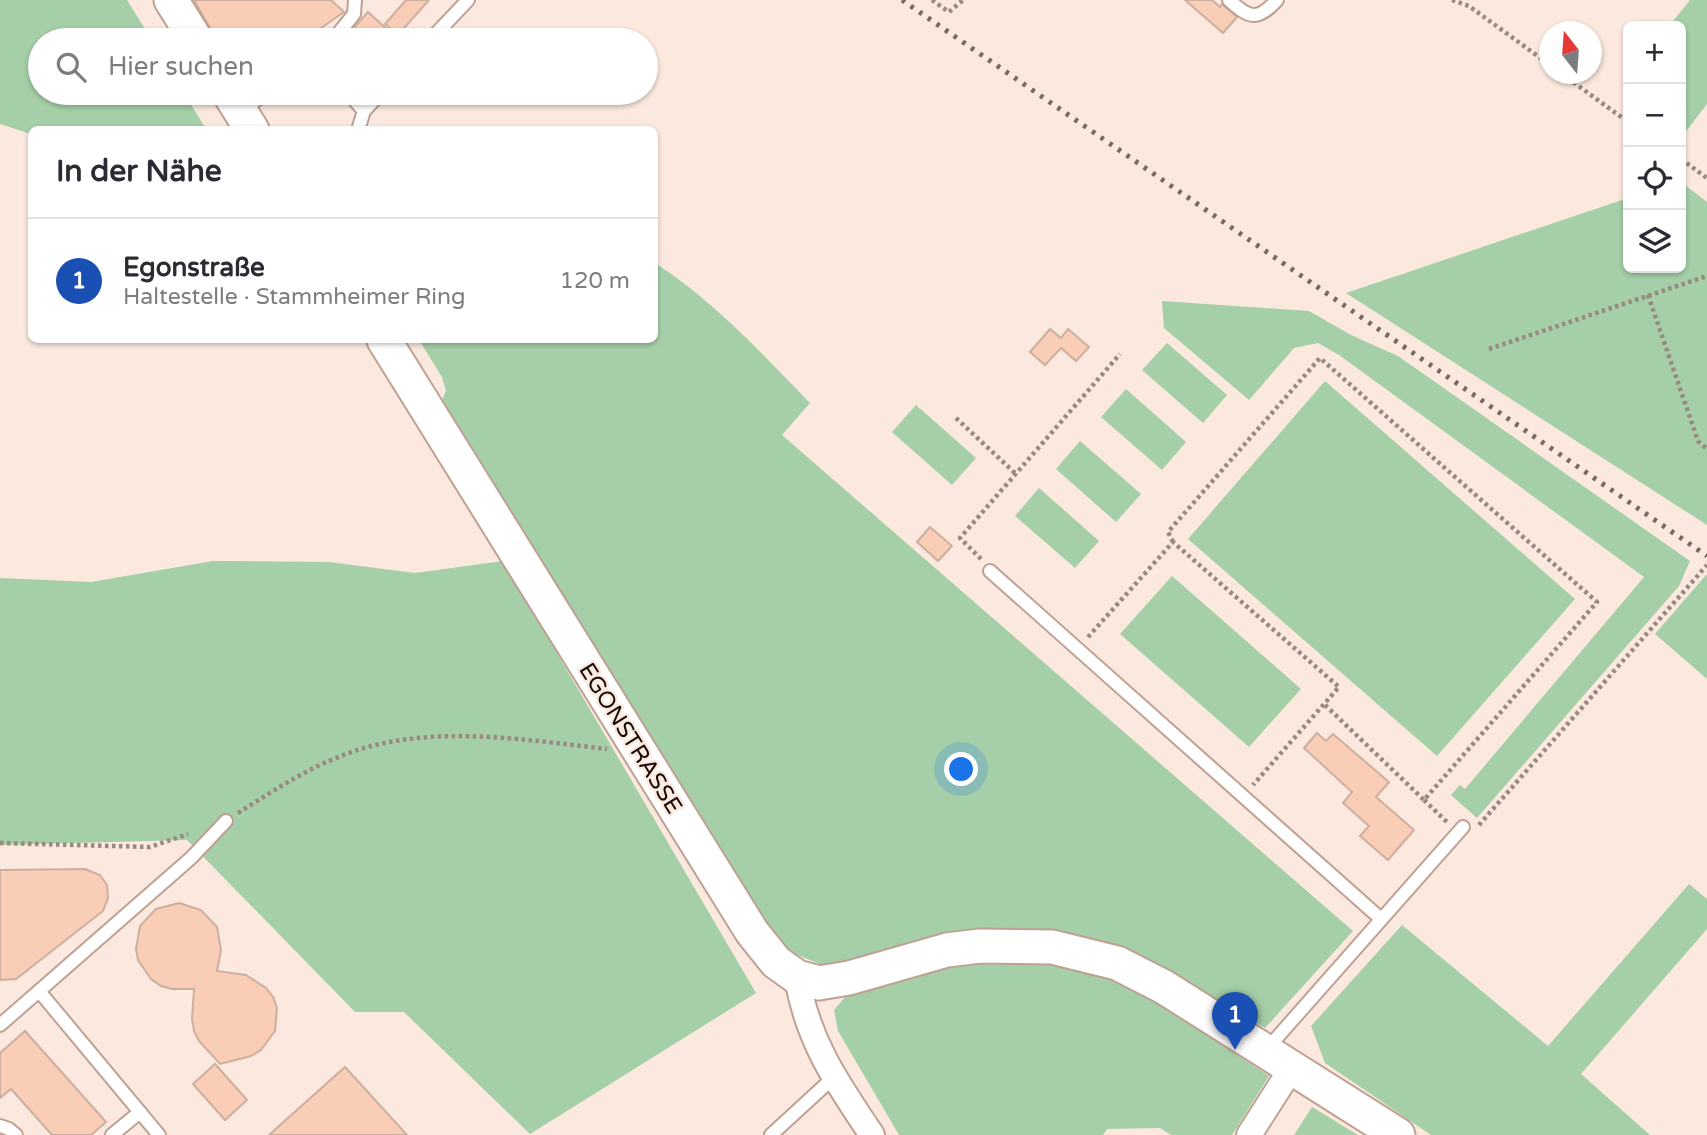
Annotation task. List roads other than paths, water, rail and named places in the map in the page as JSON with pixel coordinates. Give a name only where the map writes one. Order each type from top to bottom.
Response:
[{"type":"street","points":[[171,0],[188,28]]},
{"type":"street","name":"EGONSTRASSE","points":[[386,343],[752,932],[776,962],[797,977]]},
{"type":"street","points":[[872,1135],[833,1078],[813,1040],[805,1018],[797,977],[820,983],[829,982],[947,950],[980,946],[1052,947],[1117,963],[1164,987],[1398,1135]]},
{"type":"street","points":[[1249,1135],[1279,1058]]},
{"type":"lane","points":[[343,28],[354,14],[355,0]]},
{"type":"lane","points":[[441,28],[468,0]]},
{"type":"lane","points":[[1229,0],[1246,15],[1254,16],[1266,12],[1277,0]]},
{"type":"lane","points":[[359,105],[364,111]]},
{"type":"lane","points":[[359,126],[364,111],[370,105]]},
{"type":"lane","points":[[990,570],[1381,919]]},
{"type":"lane","points":[[1,1023],[191,858],[226,821]]},
{"type":"lane","points":[[1279,1058],[1381,919],[1461,829]]},
{"type":"lane","points":[[39,991],[159,1135]]},
{"type":"lane","points":[[771,1135],[833,1078]]},
{"type":"lane","points":[[112,1135],[140,1112]]},
{"type":"lane","points":[[0,1126],[16,1135]]},
{"type":"railway","points":[[902,0],[1707,556]]},
{"type":"place","name":"Egonstraße","points":[[1235,1050]]}]
